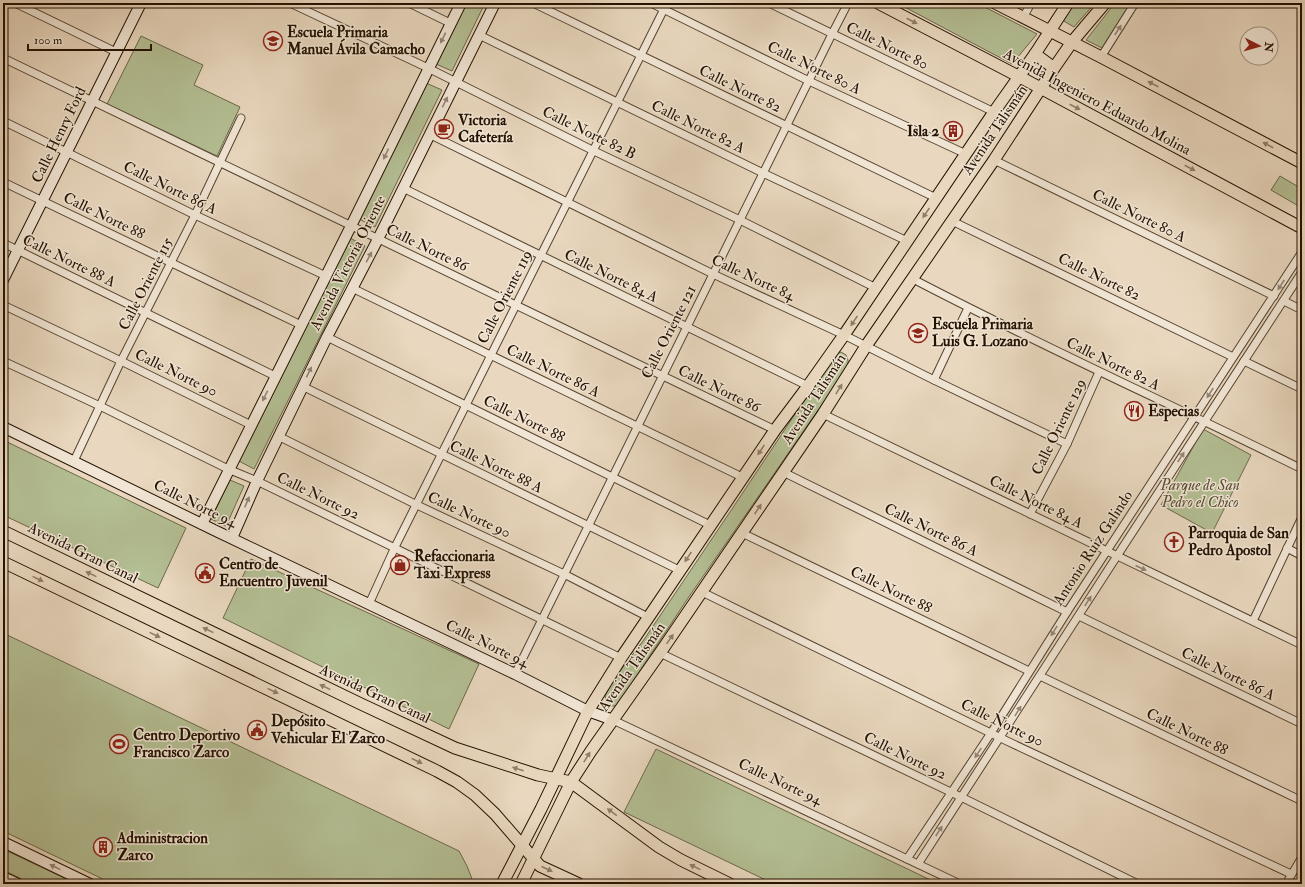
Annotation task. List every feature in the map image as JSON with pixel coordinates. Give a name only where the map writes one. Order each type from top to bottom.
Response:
[{"type":"main road","name":"Avenida Ingeniero Eduardo Molina","points":[[878,3],[1302,228]]},
{"type":"main road","points":[[996,3],[1302,163]]},
{"type":"main road","name":"Avenida Talismán","points":[[502,884],[541,809],[588,711],[621,658],[774,430],[808,386],[844,335],[1068,3]]},
{"type":"main road","name":"Avenida Talismán","points":[[522,884],[572,782],[613,720],[823,414],[866,346],[994,160],[1054,68],[1072,42],[1105,3]]},
{"type":"main road","points":[[1034,54],[1054,68]]},
{"type":"main road","name":"Avenida Gran Canal","points":[[3,531],[455,748],[555,780],[572,782]]},
{"type":"main road","points":[[3,562],[457,782],[495,814],[540,866],[579,884]]},
{"type":"main road","points":[[572,782],[659,847],[681,860],[730,884]]},
{"type":"street","points":[[15,3],[116,52]]},
{"type":"street","name":"Calle Henry Ford","points":[[3,280],[141,3]]},
{"type":"street","name":"Calle Norte 82 B","points":[[290,3],[299,5],[876,288]]},
{"type":"street","points":[[409,3],[450,23]]},
{"type":"street","name":"Avenida Victoria Oriente","points":[[202,524],[228,469],[351,226],[461,3]]},
{"type":"street","name":"Avenida Victoria Oriente","points":[[232,538],[302,386],[378,239],[495,3]]},
{"type":"street","name":"Calle Norte 82","points":[[533,3],[936,198]]},
{"type":"street","name":"Calle Norte 80 A","points":[[651,3],[666,6],[809,81],[966,154]]},
{"type":"street","name":"Calle Norte 80","points":[[770,3],[994,112]]},
{"type":"street","name":"Calle Oriente 121","points":[[515,674],[848,3]]},
{"type":"street","points":[[1023,18],[1031,3]]},
{"type":"street","points":[[1100,57],[1135,3]]},
{"type":"street","name":"Calle Oriente 119","points":[[369,604],[395,547],[442,455],[490,355],[666,6]]},
{"type":"street","name":"Calle Norte 82 A","points":[[479,35],[907,241]]},
{"type":"street","name":"Calle Norte 86","points":[[3,58],[774,430]]},
{"type":"street","name":"Calle Oriente 115","points":[[74,461],[121,360],[195,215],[241,118]]},
{"type":"street","name":"Calle Norte 86 A","points":[[3,121],[195,215],[326,276]]},
{"type":"street","name":"Calle Norte 84","points":[[429,134],[713,274],[844,335],[1066,444]]},
{"type":"street","name":"Calle Norte 80 A","points":[[994,160],[1274,296]]},
{"type":"street","name":"Calle Norte 88","points":[[3,182],[301,326]]},
{"type":"street","name":"Calle Norte 84 A","points":[[403,188],[808,386]]},
{"type":"street","name":"Calle Norte 82","points":[[952,221],[1233,357]]},
{"type":"street","name":"Calle Norte 88 A","points":[[3,243],[275,376]]},
{"type":"street","name":"Antonio Ruiz Galindo","points":[[907,859],[952,793],[1106,551],[1302,252]]},
{"type":"street","name":"Antonio Ruiz Galindo","points":[[918,864],[1302,272]]},
{"type":"street","name":"Calle Norte 82 A","points":[[913,279],[968,308],[1099,372],[1302,469]]},
{"type":"street","name":"Calle Norte 86 A","points":[[352,288],[742,477]]},
{"type":"street","points":[[1284,301],[1302,310]]},
{"type":"street","name":"Calle Norte 90","points":[[3,305],[121,360],[251,425]]},
{"type":"street","points":[[934,380],[968,308]]},
{"type":"street","name":"Calle Norte 88","points":[[327,336],[710,525]]},
{"type":"street","name":"Calle Norte 92","points":[[3,361],[395,547],[621,658]]},
{"type":"street","points":[[1244,361],[1302,389]]},
{"type":"street","name":"Calle Oriente 129","points":[[1030,514],[1066,444],[1099,372]]},
{"type":"street","name":"Calle Norte 88 A","points":[[302,386],[679,570]]},
{"type":"street","name":"Calle Norte 84 A","points":[[823,414],[1302,645]]},
{"type":"street","name":"Calle Norte 94","points":[[3,427],[515,674],[588,711],[613,720],[960,884]]},
{"type":"street","name":"Calle Norte 90","points":[[278,436],[417,505],[564,574],[648,616]]},
{"type":"street","name":"Calle Norte 86 A","points":[[783,472],[1067,612]]},
{"type":"street","points":[[1253,621],[1302,517]]},
{"type":"street","name":"Calle Norte 88","points":[[742,533],[1029,671]]},
{"type":"street","points":[[1287,548],[1302,556]]},
{"type":"street","name":"Calle Norte 90","points":[[702,592],[1001,737],[1292,874]]},
{"type":"street","name":"Calle Norte 86 A","points":[[1079,616],[1302,724]]},
{"type":"street","name":"Calle Norte 92","points":[[660,653],[961,797],[1138,884]]},
{"type":"street","name":"Calle Norte 88","points":[[1040,676],[1302,801]]},
{"type":"street","points":[[3,842],[90,884]]},
{"type":"street","points":[[1286,884],[1302,857]]},
{"type":"street","points":[[3,877],[18,884]]},
{"type":"green space","points":[[466,3],[485,3],[452,71],[436,64]]},
{"type":"green space","points":[[897,3],[977,3],[1037,34],[1012,64]]},
{"type":"green space","points":[[1075,3],[1095,3],[1074,27],[1062,20]]},
{"type":"green space","points":[[1115,3],[1131,3],[1102,48],[1086,40]]},
{"type":"green space","points":[[141,36],[203,65],[194,85],[240,107],[217,156],[107,104]]},
{"type":"green space","points":[[426,83],[442,90],[375,227],[359,219]]},
{"type":"green space","points":[[1280,176],[1302,189],[1302,208],[1271,190]]},
{"type":"green space","points":[[350,238],[365,246],[254,469],[239,461]]},
{"type":"green space","points":[[841,352],[846,355],[848,367],[686,601],[620,701],[616,706],[611,706],[607,703],[605,696],[613,680],[643,641],[827,366],[836,354]]},
{"type":"green space","name":"Parque de San Pedro el Chico","points":[[1203,429],[1251,455],[1212,533],[1161,505]]},
{"type":"green space","points":[[3,440],[186,528],[158,588],[3,515]]},
{"type":"green space","points":[[230,480],[244,486],[226,526],[211,519]]},
{"type":"green space","points":[[251,559],[479,664],[449,729],[223,618]]},
{"type":"green space","name":"Centro Deportivo Francisco Zarco","points":[[3,633],[459,851],[474,884],[113,884],[3,831]]},
{"type":"green space","points":[[656,749],[939,884],[774,884],[624,812]]},
{"type":"green space","points":[[3,849],[77,884],[32,884],[3,870]]},
{"type":"place","name":"Escuela Primaria Manuel Ávila Camacho","points":[[273,41]]},
{"type":"place","name":"Victoria Cafetería","points":[[444,129]]},
{"type":"place","name":"Isla 2","points":[[953,131]]},
{"type":"place","name":"Escuela Primaria Luis G. Lozano","points":[[918,333]]},
{"type":"place","name":"Especias","points":[[1134,411]]},
{"type":"place","name":"Parroquia de San Pedro Apostol","points":[[1174,542]]},
{"type":"place","name":"Refaccionaria Taxi Express","points":[[400,565]]},
{"type":"place","name":"Centro de Encuentro Juvenil","points":[[205,573]]},
{"type":"place","name":"Depósito Vehicular El Zarco","points":[[257,730]]},
{"type":"place","name":"Centro Deportivo Francisco Zarco","points":[[119,744]]},
{"type":"place","name":"Administracion Zarco","points":[[103,847]]}]
